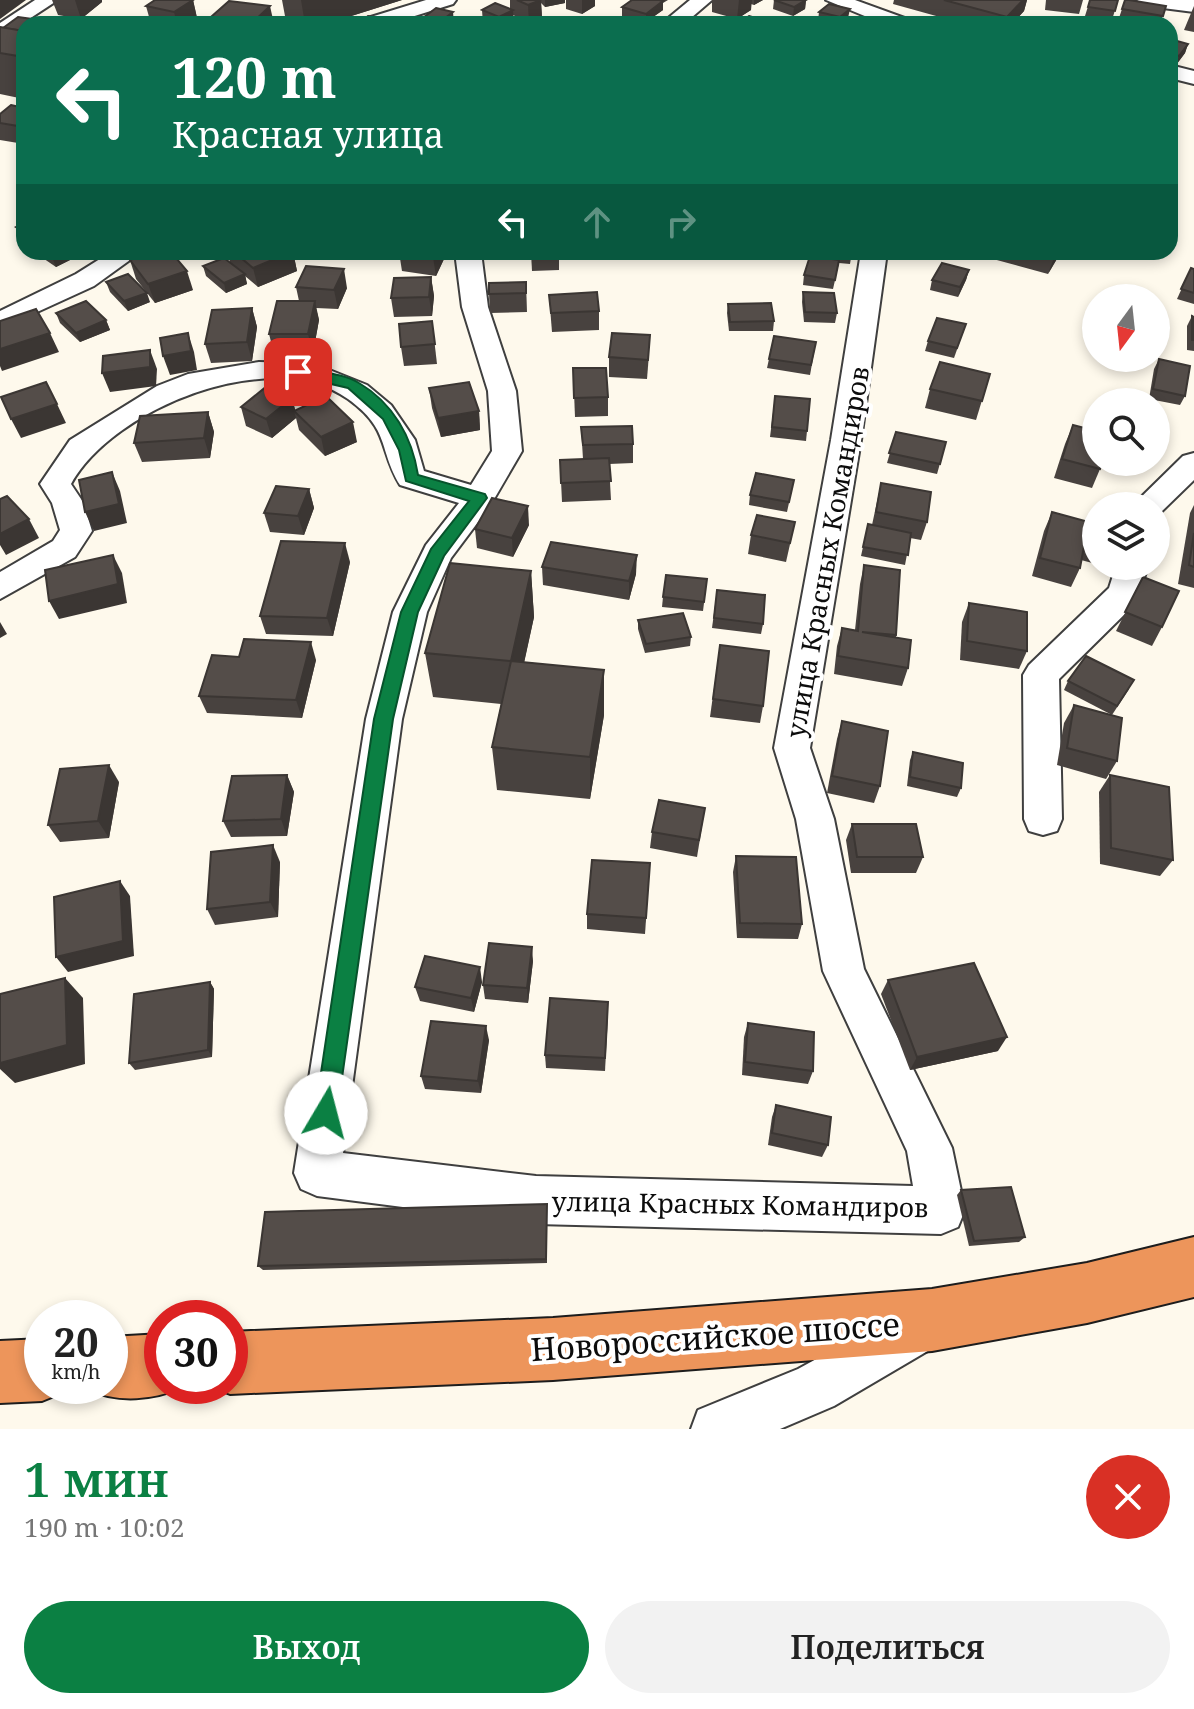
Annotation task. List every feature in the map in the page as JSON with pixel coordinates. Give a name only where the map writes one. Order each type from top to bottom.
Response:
[{"type":"highway","name":"Новороссийское шоссе","points":[[248,1362],[553,1349],[932,1320],[1087,1293],[1194,1267]]},
{"type":"highway","points":[[0,1372],[24,1371]]},
{"type":"street","points":[[24,16],[48,0]]},
{"type":"street","points":[[394,16],[446,0]]},
{"type":"street","points":[[681,16],[702,0]]},
{"type":"street","points":[[836,0],[879,16]]},
{"type":"street","points":[[1147,0],[1194,6]]},
{"type":"street","points":[[0,321],[85,280],[116,260]]},
{"type":"street","points":[[0,587],[64,549],[76,531],[67,502],[55,484],[75,453],[111,425],[186,383],[251,371],[298,372],[353,385],[389,416],[406,450],[411,478],[479,498],[507,451],[502,391],[475,307],[469,260]]},
{"type":"street","name":"улица Красных Командиров","points":[[479,498],[437,553],[410,612],[387,704],[317,1173],[536,1200],[941,1210],[929,1148],[844,971],[815,819],[792,748],[851,411],[873,260]]},
{"type":"street","points":[[1163,492],[1194,463]]},
{"type":"street","points":[[1043,819],[1041,675],[1124,594],[1128,580]]},
{"type":"street","points":[[717,1429],[816,1388],[932,1320]]},
{"type":"building","points":[[155,0],[193,0],[174,12],[146,6]]},
{"type":"building","points":[[517,0],[541,0],[528,5]]},
{"type":"building","points":[[632,0],[663,1],[646,14],[622,7]]},
{"type":"building","points":[[774,0],[806,0],[794,7]]},
{"type":"building","points":[[944,0],[1023,0],[1008,16]]},
{"type":"building","points":[[1090,0],[1118,0],[1115,11],[1088,7]]},
{"type":"building","points":[[1125,0],[1166,6],[1163,16],[1122,9]]},
{"type":"building","points":[[229,1],[270,6],[259,16],[212,16]]},
{"type":"building","points":[[495,3],[513,10],[497,16],[482,10]]},
{"type":"building","points":[[829,4],[850,9],[841,16],[819,12]]},
{"type":"building","points":[[436,8],[453,12],[448,16],[426,16]]},
{"type":"building","points":[[16,18],[16,30],[3,28]]},
{"type":"building","points":[[0,27],[16,30],[16,56],[0,53]]},
{"type":"building","points":[[1178,41],[1188,44],[1179,56]]},
{"type":"building","points":[[11,105],[16,106],[16,126],[0,123],[0,114]]},
{"type":"building","points":[[130,260],[178,260],[187,271],[148,284]]},
{"type":"building","points":[[227,260],[245,274],[224,283],[203,266]]},
{"type":"building","points":[[244,260],[272,260],[253,268]]},
{"type":"building","points":[[809,260],[839,260],[835,280],[804,275]]},
{"type":"building","points":[[942,263],[969,270],[960,287],[932,280]]},
{"type":"building","points":[[306,266],[344,269],[334,290],[296,287]]},
{"type":"building","points":[[1191,268],[1194,269],[1194,293],[1181,289]]},
{"type":"building","points":[[128,274],[147,293],[124,301],[106,282]]},
{"type":"building","points":[[431,277],[429,297],[391,298],[394,278]]},
{"type":"building","points":[[526,282],[526,293],[489,294],[489,283]]},
{"type":"building","points":[[597,292],[599,311],[551,313],[549,295]]},
{"type":"building","points":[[803,292],[834,293],[837,313],[805,312]]},
{"type":"building","points":[[86,301],[106,320],[76,333],[56,313]]},
{"type":"building","points":[[277,301],[315,301],[308,334],[269,334]]},
{"type":"building","points":[[771,303],[774,321],[730,322],[728,304]]},
{"type":"building","points":[[252,308],[247,342],[205,344],[212,310]]},
{"type":"building","points":[[36,309],[50,333],[0,349],[0,321]]},
{"type":"building","points":[[1194,317],[1194,340],[1192,340]]},
{"type":"building","points":[[937,318],[966,324],[957,348],[928,341]]},
{"type":"building","points":[[432,321],[435,344],[401,347],[399,324]]},
{"type":"building","points":[[188,333],[191,351],[163,356],[160,338]]},
{"type":"building","points":[[612,333],[650,335],[648,360],[609,357]]},
{"type":"building","points":[[774,336],[816,342],[811,365],[769,359]]},
{"type":"building","points":[[150,350],[150,367],[102,373],[103,356]]},
{"type":"building","points":[[1170,361],[1190,366],[1185,396],[1170,393],[1170,388],[1153,388],[1156,372],[1170,372]]},
{"type":"building","points":[[940,362],[990,374],[982,401],[930,389]]},
{"type":"building","points":[[573,368],[606,368],[608,397],[574,398]]},
{"type":"building","points":[[46,382],[57,404],[11,419],[1,397]]},
{"type":"building","points":[[469,382],[479,411],[438,418],[429,388]]},
{"type":"building","points":[[267,386],[292,398],[266,419],[241,407]]},
{"type":"building","points":[[326,396],[353,422],[321,437],[294,411]]},
{"type":"building","points":[[775,396],[810,399],[807,431],[772,427]]},
{"type":"building","points":[[208,412],[204,438],[134,443],[140,416]]},
{"type":"building","points":[[1073,425],[1082,427],[1082,464],[1062,459]]},
{"type":"building","points":[[632,426],[633,444],[583,445],[581,427]]},
{"type":"building","points":[[896,432],[946,442],[940,464],[889,453]]},
{"type":"building","points":[[609,458],[611,481],[561,483],[560,460]]},
{"type":"building","points":[[112,472],[119,504],[85,512],[79,480]]},
{"type":"building","points":[[756,473],[794,480],[789,502],[750,495]]},
{"type":"building","points":[[881,483],[931,492],[927,522],[876,512]]},
{"type":"building","points":[[276,486],[309,489],[298,516],[264,513]]},
{"type":"building","points":[[7,496],[29,519],[0,534],[0,499]]},
{"type":"building","points":[[492,498],[528,506],[512,538],[475,529]]},
{"type":"building","points":[[1052,512],[1082,520],[1080,568],[1040,558]]},
{"type":"building","points":[[757,515],[795,522],[790,543],[751,535]]},
{"type":"building","points":[[868,524],[911,533],[908,555],[863,547]]},
{"type":"building","points":[[1194,533],[1194,567],[1189,565]]},
{"type":"building","points":[[281,541],[345,543],[327,618],[260,616]]},
{"type":"building","points":[[551,542],[637,555],[629,581],[542,567]]},
{"type":"building","points":[[113,555],[118,584],[49,601],[45,570]]},
{"type":"building","points":[[450,563],[531,571],[511,661],[425,653]]},
{"type":"building","points":[[864,565],[900,570],[896,635],[862,632],[911,640],[908,668],[838,656],[842,628],[858,631]]},
{"type":"building","points":[[666,575],[707,579],[704,602],[663,597]]},
{"type":"building","points":[[1141,580],[1151,580],[1179,591],[1162,627],[1125,612]]},
{"type":"building","points":[[717,590],[765,595],[763,624],[714,618]]},
{"type":"building","points":[[969,603],[1027,612],[1027,651],[967,641]]},
{"type":"building","points":[[683,613],[691,637],[646,644],[638,620]]},
{"type":"building","points":[[244,639],[311,642],[296,700],[199,696],[212,655],[239,657]]},
{"type":"building","points":[[720,645],[769,651],[763,706],[713,699]]},
{"type":"building","points":[[1086,656],[1134,680],[1117,706],[1068,681]]},
{"type":"building","points":[[511,661],[604,670],[590,757],[492,747]]},
{"type":"building","points":[[1074,705],[1122,718],[1117,761],[1067,748]]},
{"type":"building","points":[[842,721],[888,731],[880,786],[832,776]]},
{"type":"building","points":[[913,752],[963,763],[961,788],[910,777]]},
{"type":"building","points":[[109,765],[98,821],[48,825],[60,769]]},
{"type":"building","points":[[287,775],[281,819],[223,821],[232,776]]},
{"type":"building","points":[[1110,775],[1169,787],[1173,860],[1111,848]]},
{"type":"building","points":[[659,800],[705,808],[699,840],[652,832]]},
{"type":"building","points":[[852,824],[916,824],[923,857],[857,857]]},
{"type":"building","points":[[273,845],[270,902],[207,909],[211,852]]},
{"type":"building","points":[[736,856],[796,857],[802,924],[740,923]]},
{"type":"building","points":[[592,860],[650,863],[646,918],[587,914]]},
{"type":"building","points":[[120,881],[123,941],[56,957],[54,897]]},
{"type":"building","points":[[489,943],[532,947],[527,988],[483,985]]},
{"type":"building","points":[[425,956],[480,967],[471,998],[415,987]]},
{"type":"building","points":[[974,963],[1007,1037],[917,1057],[888,980]]},
{"type":"building","points":[[65,978],[67,1045],[0,1063],[0,994]]},
{"type":"building","points":[[210,982],[208,1050],[129,1063],[134,994]]},
{"type":"building","points":[[550,998],[608,1002],[605,1058],[545,1055]]},
{"type":"building","points":[[431,1021],[486,1026],[478,1081],[421,1076]]},
{"type":"building","points":[[748,1023],[814,1032],[813,1071],[745,1062]]},
{"type":"building","points":[[776,1105],[831,1117],[828,1145],[772,1133]]},
{"type":"building","points":[[1011,1187],[1025,1237],[974,1241],[961,1190]]},
{"type":"building","points":[[547,1204],[546,1259],[258,1266],[265,1212]]},
{"type":"route","points":[[298,372],[353,385],[389,416],[406,450],[411,478],[479,498],[437,553],[410,612],[384,719],[326,1113]]}]
